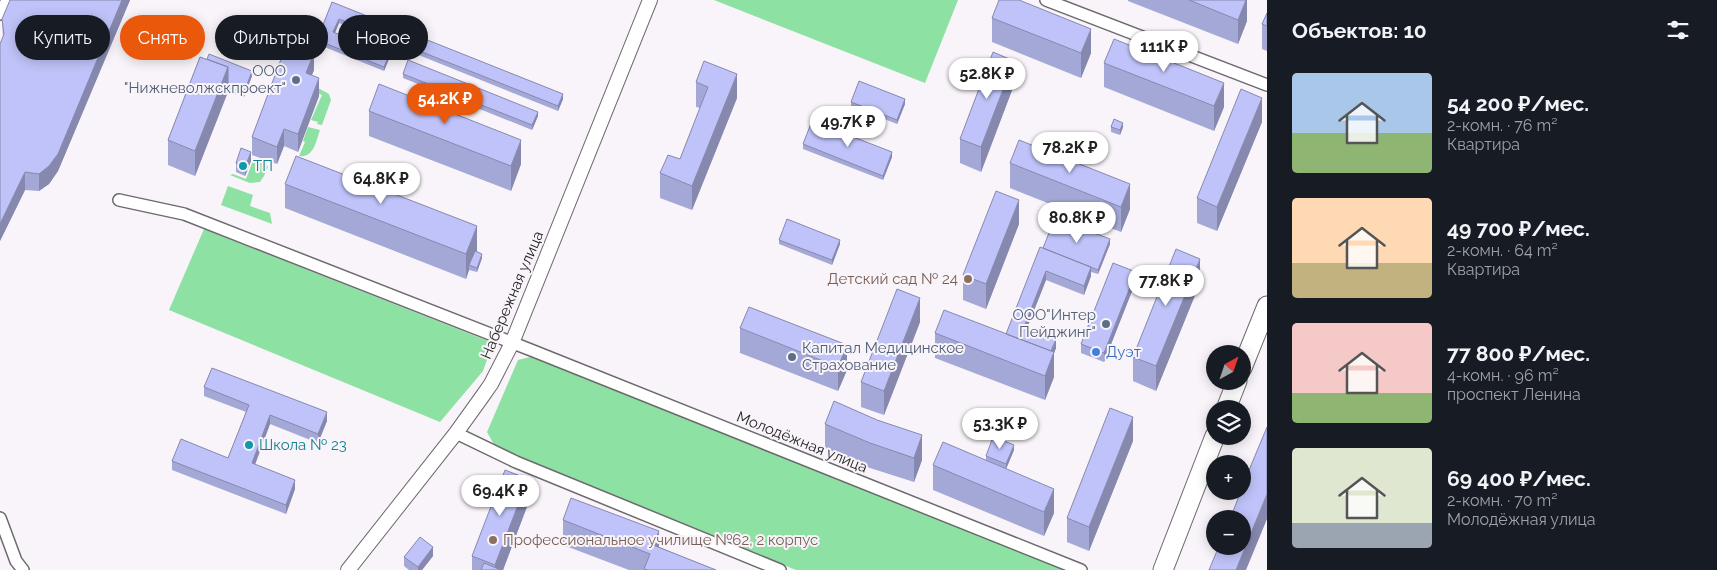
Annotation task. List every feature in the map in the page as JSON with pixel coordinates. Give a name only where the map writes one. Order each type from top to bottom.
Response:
[{"type":"main road","points":[[1251,346],[1267,306]]},
{"type":"main road","points":[[1163,570],[1212,445]]},
{"type":"street","points":[[0,14],[7,0]]},
{"type":"street","name":"Набережная улица","points":[[348,570],[456,432],[491,384],[512,343],[650,0]]},
{"type":"street","points":[[1046,0],[1267,85]]},
{"type":"street","name":"Молодёжная улица","points":[[119,200],[184,214],[1081,570]]},
{"type":"street","points":[[456,432],[516,462],[780,570]]},
{"type":"street","points":[[0,518],[16,561],[23,570]]},
{"type":"green space","points":[[714,0],[958,0],[925,83]]},
{"type":"green space","points":[[318,88],[329,94],[331,100],[322,125],[311,120],[322,95],[316,93]]},
{"type":"green space","points":[[308,127],[320,130],[316,144],[311,152],[304,156],[299,156],[305,142],[303,141]]},
{"type":"green space","points":[[254,158],[264,162],[268,167],[260,182],[250,183],[230,175],[233,174],[246,179]]},
{"type":"green space","points":[[228,186],[253,195],[250,206],[270,213],[272,224],[221,205]]},
{"type":"green space","points":[[204,229],[493,343],[483,371],[440,422],[169,310]]},
{"type":"green space","points":[[534,356],[1074,570],[796,570],[496,448],[487,432],[518,360]]},
{"type":"building","points":[[10,0],[122,0],[110,29],[110,15],[15,15],[15,60],[97,60],[58,154],[49,166],[39,174],[25,172],[0,224],[0,44],[4,34],[2,19]]},
{"type":"building","points":[[999,0],[1019,0],[1091,29],[1081,53],[992,18]]},
{"type":"building","points":[[1189,0],[1246,0],[1238,20]]},
{"type":"building","points":[[332,2],[365,15],[338,15],[338,21],[333,32],[338,34],[338,48],[328,44],[327,15]]},
{"type":"building","points":[[1267,13],[1267,26],[1262,24]]},
{"type":"building","points":[[1114,39],[1224,83],[1214,106],[1104,63]]},
{"type":"building","points":[[428,40],[563,94],[558,106],[428,54]]},
{"type":"building","points":[[993,52],[1014,61],[981,147],[960,139]]},
{"type":"building","points":[[209,54],[215,56],[215,60],[224,60],[252,71],[244,93],[228,87],[228,67],[207,59]]},
{"type":"building","points":[[205,59],[228,67],[195,151],[168,140],[199,60]]},
{"type":"building","points":[[281,60],[311,60],[306,73],[319,78],[298,134],[284,129],[277,147],[252,137]]},
{"type":"building","points":[[367,60],[387,60],[384,67]]},
{"type":"building","points":[[408,60],[538,112],[532,125],[403,74]]},
{"type":"building","points":[[704,61],[737,74],[692,186],[660,173],[668,155],[680,159],[708,87],[696,82]]},
{"type":"building","points":[[859,81],[905,99],[897,120],[851,102]]},
{"type":"building","points":[[379,84],[521,140],[511,166],[369,111]]},
{"type":"building","points":[[1241,89],[1262,98],[1217,207],[1197,198]]},
{"type":"building","points":[[1114,119],[1123,123],[1120,130],[1111,127]]},
{"type":"building","points":[[812,121],[892,152],[883,176],[803,144]]},
{"type":"building","points":[[1019,140],[1130,184],[1121,207],[1010,163]]},
{"type":"building","points":[[241,148],[251,152],[245,167],[236,163]]},
{"type":"building","points":[[296,156],[477,226],[466,254],[285,184]]},
{"type":"building","points":[[996,191],[1019,200],[986,284],[963,275]]},
{"type":"building","points":[[1055,218],[1110,239],[1098,270],[1043,248]]},
{"type":"building","points":[[787,219],[840,240],[832,260],[779,240]]},
{"type":"building","points":[[1040,247],[1091,267],[1084,286],[1046,271],[1024,327],[1056,339],[1051,351],[1006,334]]},
{"type":"building","points":[[1176,249],[1200,259],[1156,366],[1133,357]]},
{"type":"building","points":[[475,251],[482,254],[477,268],[469,265]]},
{"type":"building","points":[[1113,263],[1136,272],[1104,353],[1081,344]]},
{"type":"building","points":[[897,289],[920,298],[884,391],[861,382]]},
{"type":"building","points":[[749,307],[847,345],[838,367],[740,328]]},
{"type":"building","points":[[944,310],[1054,352],[1045,376],[935,333]]},
{"type":"building","name":"Школа № 23","points":[[212,368],[327,412],[318,434],[270,415],[252,463],[295,480],[286,505],[172,461],[181,439],[228,458],[249,405],[204,387]]},
{"type":"building","points":[[834,401],[877,420],[922,435],[914,458],[870,443],[825,424]]},
{"type":"building","points":[[1110,408],[1133,417],[1089,527],[1067,518]]},
{"type":"building","points":[[1267,427],[1267,494],[1251,533],[1251,510],[1234,510],[1237,500],[1251,500],[1251,465]]},
{"type":"building","points":[[993,437],[1014,445],[1006,464],[986,456]]},
{"type":"building","points":[[943,442],[1054,489],[1044,512],[933,465]]},
{"type":"building","points":[[505,470],[528,479],[495,565],[472,556]]},
{"type":"building","points":[[571,498],[659,531],[653,545],[716,570],[644,569],[650,554],[563,520]]},
{"type":"building","points":[[420,537],[433,547],[418,567],[404,557]]},
{"type":"building","points":[[1215,555],[1242,555],[1236,570],[1209,570]]},
{"type":"building","points":[[484,563],[501,570],[481,570]]},
{"type":"place","name":"ООО \"Нижневолжскпроект\"","points":[[296,80]]},
{"type":"place","name":"ТП","points":[[243,166]]},
{"type":"place","name":"Детский сад № 24","points":[[968,279]]},
{"type":"place","name":"ООО\"Интер Пейджинг\"","points":[[1106,324]]},
{"type":"place","name":"Дуэт","points":[[1096,352]]},
{"type":"place","name":"Капитал Медицинское Страхование","points":[[792,357]]},
{"type":"place","name":"Школа № 23","points":[[249,445]]},
{"type":"place","name":"Профессиональное училище №62, 2 корпус","points":[[493,540]]}]
